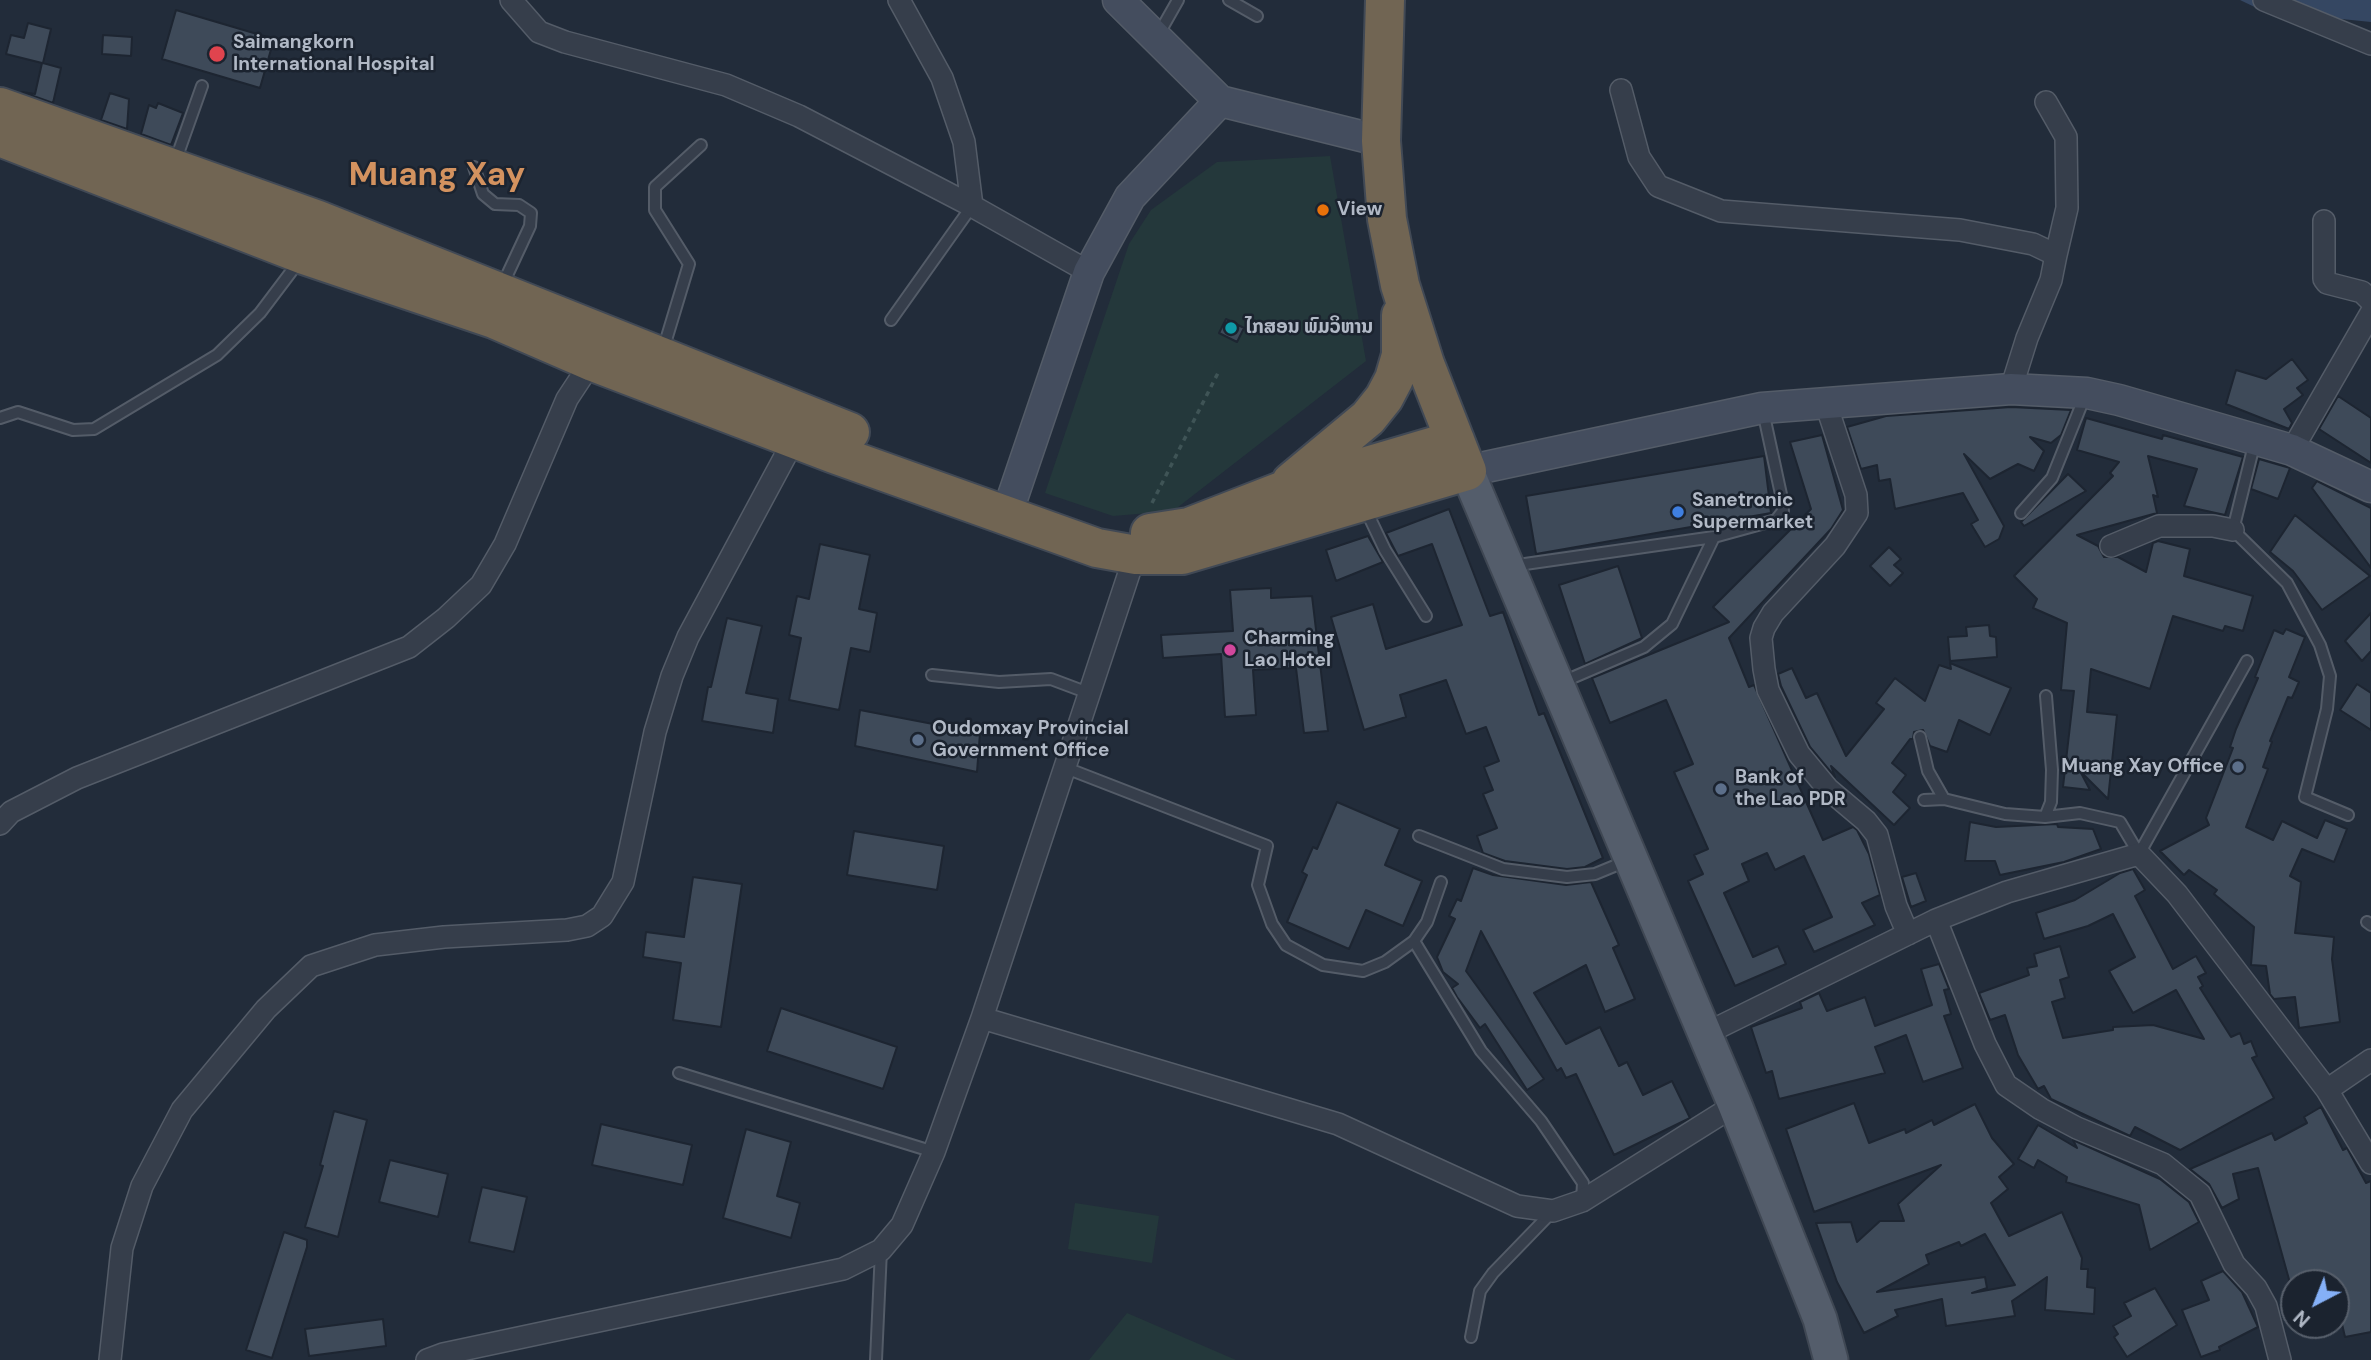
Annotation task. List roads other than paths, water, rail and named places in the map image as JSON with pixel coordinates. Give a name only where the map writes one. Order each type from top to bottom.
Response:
[{"type":"highway","points":[[1385,0],[1381,141],[1387,219],[1400,285],[1461,456]]},
{"type":"highway","points":[[0,107],[175,181],[304,255],[494,319],[600,348],[661,356],[838,441],[1097,548],[1138,541],[1189,527],[1279,492],[1461,456]]},
{"type":"highway","points":[[0,137],[318,220],[500,292],[600,348],[794,438],[838,441],[1013,496],[1182,555],[1362,502],[1461,456]]},
{"type":"highway","points":[[1279,492],[1368,418],[1384,398],[1394,379],[1401,355],[1400,285]]},
{"type":"main road","points":[[1461,456],[1735,1105],[1820,1320],[1831,1360]]},
{"type":"street","points":[[511,0],[539,32],[565,42],[726,85],[799,116],[972,206],[1089,272]]},
{"type":"street","points":[[899,0],[942,78],[964,142],[972,206]]},
{"type":"street","points":[[1118,0],[1220,101],[1381,141]]},
{"type":"street","points":[[2264,0],[2371,44]]},
{"type":"street","points":[[1620,90],[1639,157],[1658,186],[1721,211],[1960,230],[2033,244],[2056,254]]},
{"type":"street","points":[[1013,496],[1089,272],[1130,197],[1220,101]]},
{"type":"street","points":[[2011,389],[2027,338],[2051,280],[2067,208],[2066,137],[2046,102]]},
{"type":"street","points":[[2325,221],[2324,279],[2327,284],[2362,292],[2371,301]]},
{"type":"street","points":[[2292,450],[2371,313]]},
{"type":"street","points":[[0,824],[11,812],[77,778],[409,647],[446,618],[481,584],[505,544],[567,400],[600,348]]},
{"type":"street","points":[[1461,456],[1762,408],[2011,389],[2087,393],[2255,438],[2292,450],[2371,487]]},
{"type":"street","points":[[1826,404],[1856,495],[1857,513],[1835,546],[1773,613],[1764,628],[1761,638],[1764,669],[1768,690],[1799,754],[1828,789],[1866,821],[1877,835],[1896,906],[1908,934]]},
{"type":"street","points":[[110,1360],[122,1248],[142,1186],[182,1110],[266,1009],[311,966],[375,945],[444,937],[567,930],[587,926],[602,916],[623,882],[655,732],[688,637],[794,438]]},
{"type":"street","points":[[2112,546],[2159,526],[2213,526],[2233,530]]},
{"type":"street","points":[[427,1360],[843,1269],[881,1251],[902,1225],[934,1152],[1091,694],[1138,541]]},
{"type":"street","points":[[1705,1034],[1936,920],[2007,892],[2139,854],[2177,894],[2327,1090],[2371,1163]]},
{"type":"street","points":[[1936,920],[1985,1044],[2006,1085],[2041,1109],[2077,1128],[2164,1164],[2182,1176],[2200,1194],[2228,1254],[2266,1306],[2280,1360]]},
{"type":"street","points":[[982,1018],[1338,1124],[1517,1206],[1553,1211],[1581,1201],[1735,1105]]},
{"type":"street","points":[[2327,1090],[2371,1060]]},
{"type":"lane","points":[[1157,37],[1178,0]]},
{"type":"lane","points":[[1229,0],[1257,16]]},
{"type":"lane","points":[[175,181],[202,86]]},
{"type":"lane","points":[[661,356],[689,264],[655,210],[655,187],[701,145]]},
{"type":"lane","points":[[474,167],[483,194],[495,204],[519,205],[531,213],[530,226],[500,292]]},
{"type":"lane","points":[[891,320],[972,206]]},
{"type":"lane","points":[[0,418],[18,412],[73,430],[94,429],[217,355],[260,313],[304,255]]},
{"type":"lane","points":[[2021,513],[2052,478],[2087,393]]},
{"type":"lane","points":[[1508,566],[1714,537],[1776,520],[1783,511],[1762,408]]},
{"type":"lane","points":[[2255,438],[2233,530],[2287,583],[2320,645],[2330,676],[2327,709],[2305,797],[2348,815]]},
{"type":"lane","points":[[1362,502],[1385,550],[1426,616]]},
{"type":"lane","points":[[1557,684],[1644,647],[1672,624],[1714,537]]},
{"type":"lane","points":[[1924,800],[1944,799],[2005,814],[2045,817],[2080,813],[2120,822],[2139,854],[2247,662]]},
{"type":"lane","points":[[932,675],[999,682],[1051,679],[1091,694]]},
{"type":"lane","points":[[2045,817],[2051,802],[2052,770],[2046,696]]},
{"type":"lane","points":[[1920,737],[1928,771],[1944,799]]},
{"type":"lane","points":[[1066,768],[1267,846],[1258,885],[1272,924],[1286,945],[1323,965],[1363,971],[1385,962],[1414,941],[1427,922],[1441,882]]},
{"type":"lane","points":[[1419,836],[1503,869],[1567,877],[1595,874],[1632,859]]},
{"type":"lane","points":[[1414,941],[1480,1051],[1541,1121],[1577,1173],[1583,1183],[1581,1201]]},
{"type":"lane","points":[[679,1073],[934,1152]]},
{"type":"lane","points":[[1471,1337],[1480,1291],[1493,1273],[1553,1211]]},
{"type":"lane","points":[[876,1360],[881,1251]]},
{"type":"water","points":[[2240,0],[2371,0],[2371,22],[2263,11]]},
{"type":"place","name":"Saimangkorn International Hospital","points":[[217,54]]},
{"type":"place","name":"View","points":[[1323,210]]},
{"type":"place","name":"ໄກສອນ ພົມວິຫານ","points":[[1231,328]]},
{"type":"place","name":"Sanetronic Supermarket","points":[[1678,512]]},
{"type":"place","name":"Charming Lao Hotel","points":[[1230,650]]},
{"type":"place","name":"Oudomxay Provincial Government Office","points":[[918,740]]},
{"type":"place","name":"Muang Xay Office","points":[[2238,767]]},
{"type":"place","name":"Bank of the Lao PDR","points":[[1721,789]]},
{"type":"district","name":"Muang Xay","points":[[437,176]]}]
